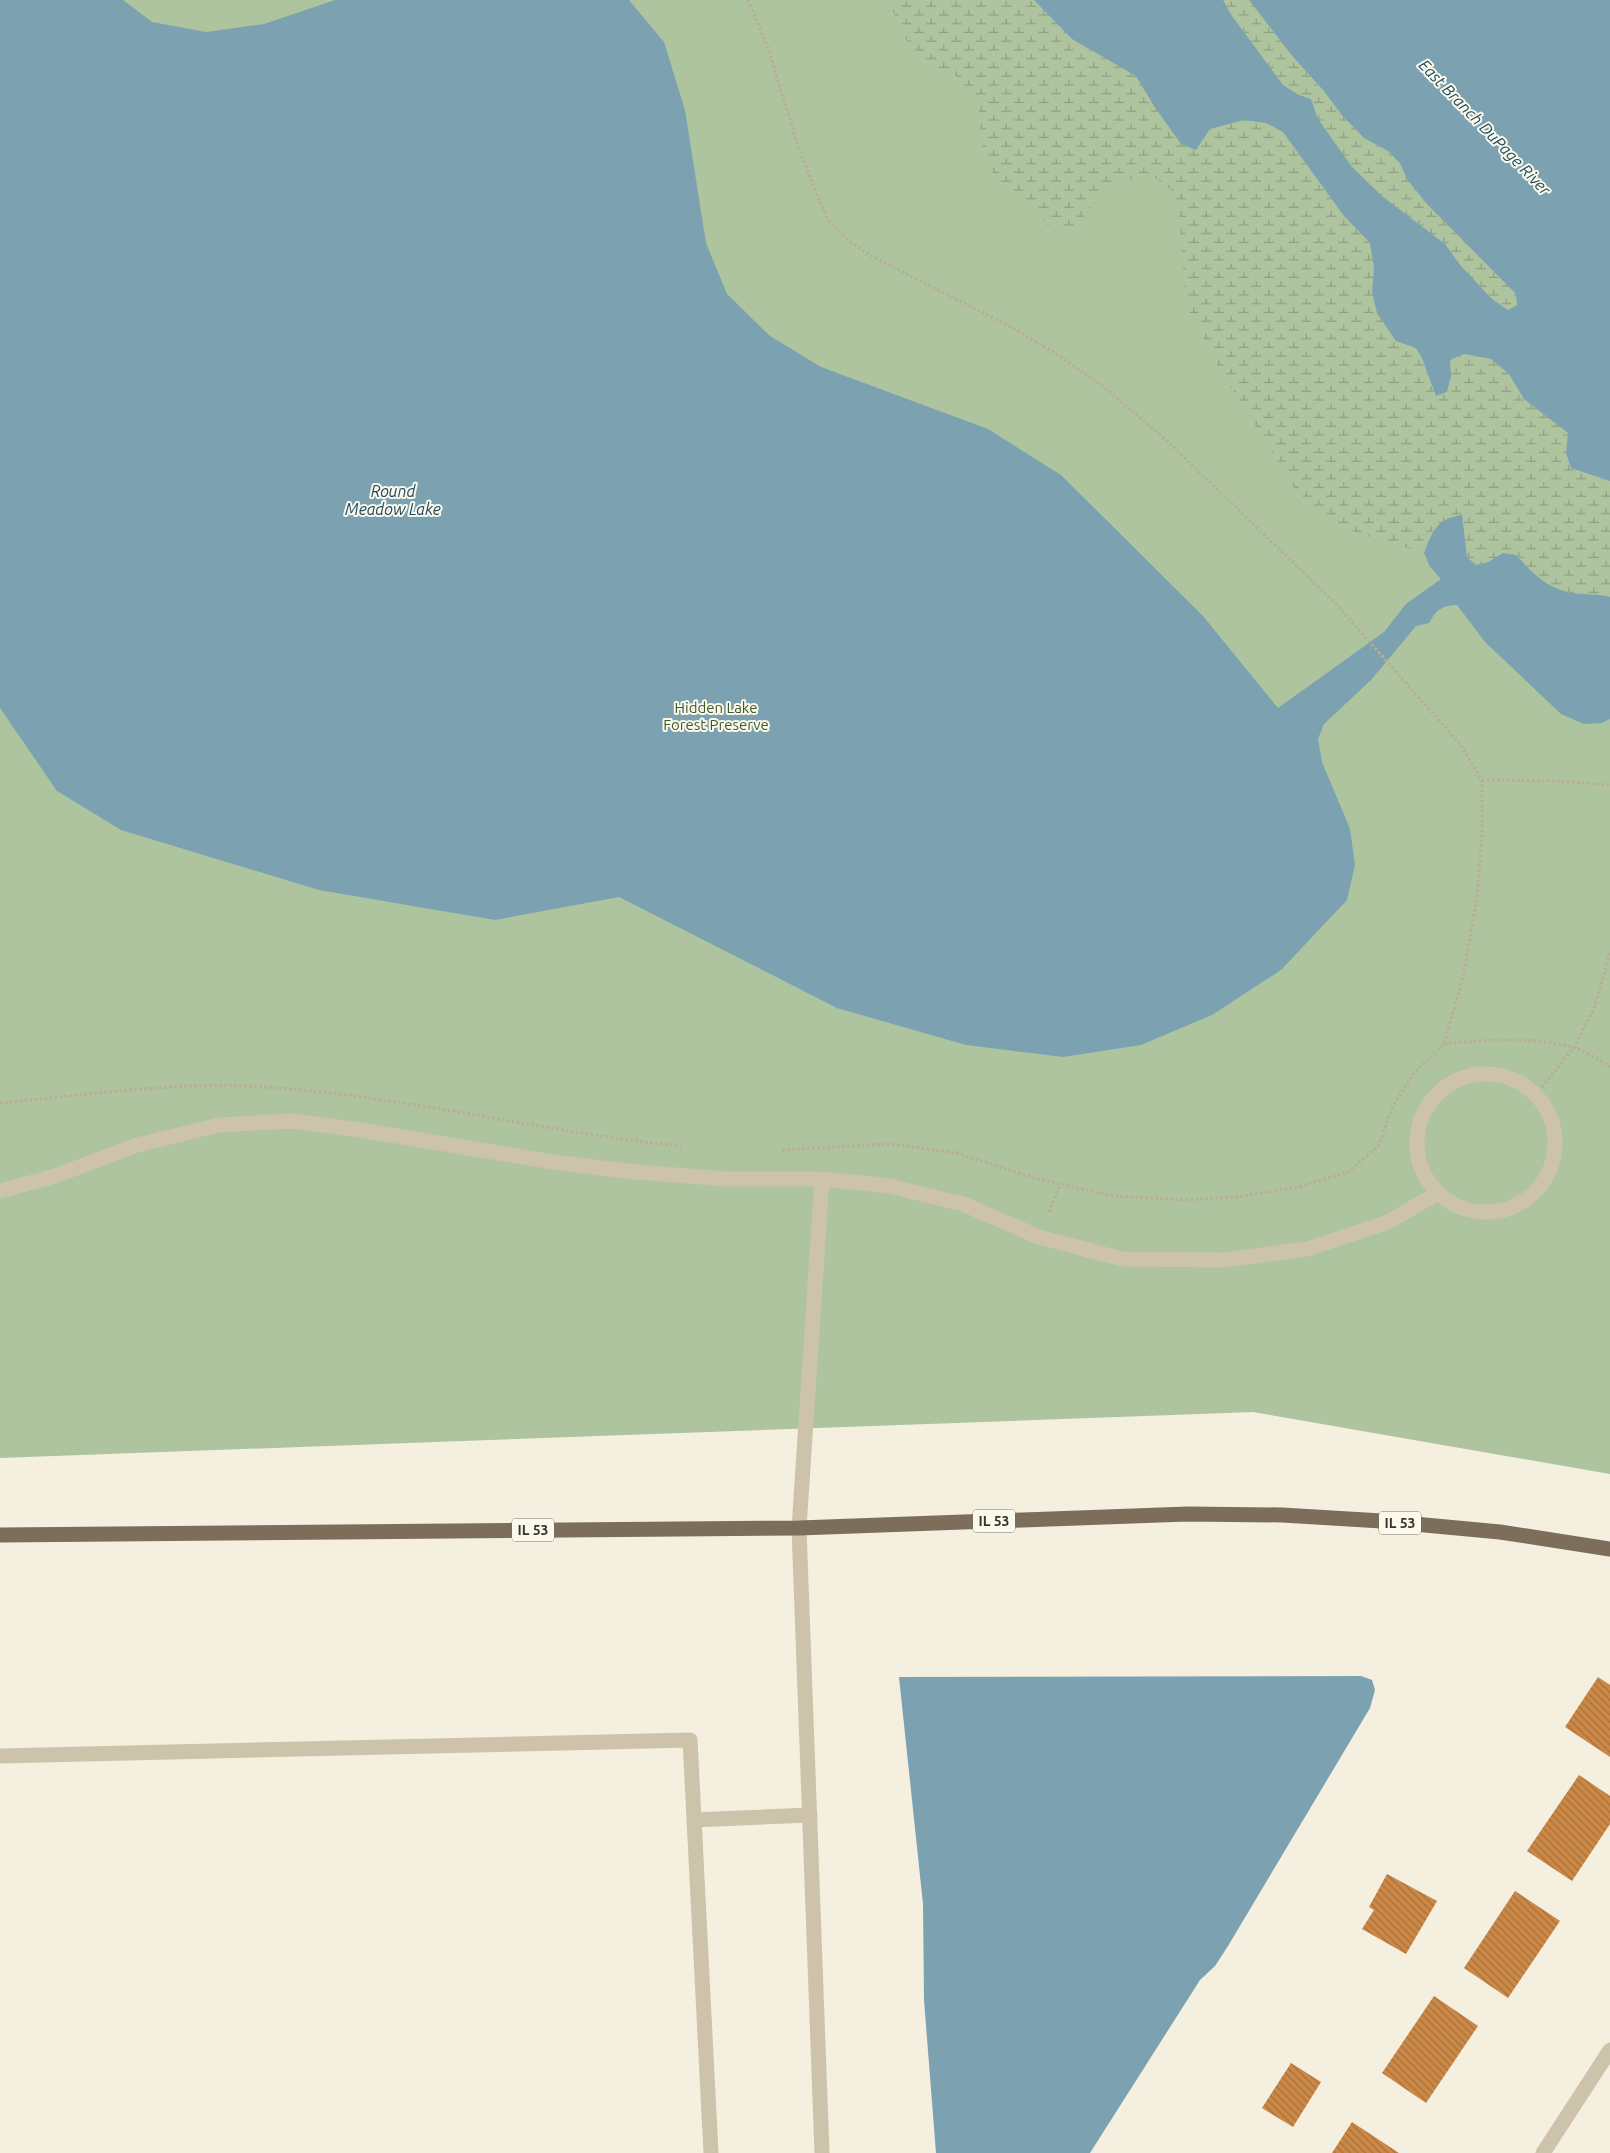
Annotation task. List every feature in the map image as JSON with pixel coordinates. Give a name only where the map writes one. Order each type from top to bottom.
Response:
[{"type":"main road","name":"IL 53","points":[[0,1535],[799,1528],[1188,1514],[1382,1521],[1500,1532],[1610,1549]]},
{"type":"street","points":[[1494,1074],[1516,1081],[1536,1096],[1549,1114],[1555,1136],[1555,1151],[1548,1173],[1535,1192],[1520,1204],[1497,1212],[1472,1211],[1460,1207],[1438,1193],[1423,1173],[1416,1147],[1420,1123],[1431,1101],[1449,1085],[1471,1075],[1494,1074]]},
{"type":"street","points":[[0,1191],[55,1176],[137,1145],[219,1125],[292,1122],[361,1130],[553,1162],[636,1172],[727,1180],[822,1180],[889,1186],[963,1204],[1039,1237],[1122,1259],[1224,1260],[1307,1248],[1388,1222],[1438,1193]]},
{"type":"street","points":[[822,1180],[799,1528],[822,2153]]},
{"type":"street","points":[[0,1756],[690,1740],[711,2153]]},
{"type":"street","points":[[694,1820],[810,1814]]},
{"type":"street","points":[[1543,2153],[1610,2050]]},
{"type":"path","points":[[748,0],[768,48],[798,146],[817,196],[829,221],[848,241],[872,257],[965,302],[1013,328],[1104,386],[1165,440],[1336,604],[1419,701],[1460,744],[1482,780],[1482,839],[1476,905],[1462,977],[1444,1044],[1414,1073],[1391,1110],[1379,1145],[1348,1172],[1298,1186],[1237,1197],[1186,1200],[1113,1196],[1034,1178],[957,1153],[890,1144],[774,1150]]},
{"type":"path","points":[[1482,780],[1557,781],[1610,785]]},
{"type":"path","points":[[1536,1096],[1574,1047],[1594,1009],[1610,953]]},
{"type":"path","points":[[1444,1044],[1483,1040],[1522,1040],[1574,1047],[1610,1067]]},
{"type":"path","points":[[0,1103],[198,1086],[263,1086],[332,1092],[689,1147]]},
{"type":"green space","name":"Hidden Lake Forest Preserve","points":[[0,0],[1610,0],[1610,1474],[1253,1412],[0,1458]]},
{"type":"green space","points":[[888,0],[1034,0],[1072,39],[1136,76],[1154,106],[1196,150],[1210,129],[1244,120],[1266,123],[1283,132],[1344,216],[1370,243],[1374,268],[1372,292],[1396,341],[1416,348],[1422,358],[1436,396],[1451,376],[1450,360],[1464,354],[1491,359],[1509,374],[1524,399],[1568,433],[1566,453],[1571,468],[1610,481],[1610,597],[1572,593],[1553,587],[1530,570],[1516,555],[1503,553],[1488,562],[1476,566],[1467,557],[1461,515],[1434,528],[1424,553],[1356,533],[1320,513],[1295,489],[1218,366],[1186,306],[1176,194],[1155,178],[1118,180],[1091,206],[1082,220],[1070,229],[1048,226],[1037,212],[1003,189],[986,161],[981,140],[980,114],[974,98],[958,77],[928,63],[906,40]]},
{"type":"green space","points":[[1224,0],[1249,0],[1293,57],[1364,138],[1388,151],[1400,163],[1407,179],[1426,203],[1516,294],[1517,305],[1508,310],[1492,299],[1461,266],[1445,244],[1383,197],[1352,167],[1318,119],[1311,99],[1299,95],[1283,85],[1232,16]]},
{"type":"water","name":"Round Meadow Lake","points":[[0,0],[123,0],[152,22],[206,32],[264,24],[335,0],[629,0],[664,42],[685,110],[706,243],[727,294],[770,336],[821,367],[988,429],[1061,475],[1203,616],[1278,708],[1384,632],[1406,604],[1441,579],[1430,567],[1424,553],[1433,532],[1441,523],[1462,515],[1467,557],[1476,565],[1488,562],[1503,553],[1516,555],[1530,570],[1553,587],[1572,593],[1610,597],[1610,719],[1602,723],[1584,724],[1561,714],[1485,642],[1457,605],[1440,609],[1429,623],[1416,626],[1371,680],[1324,724],[1318,739],[1322,762],[1350,829],[1355,865],[1347,900],[1281,970],[1212,1015],[1141,1045],[1063,1057],[966,1045],[837,1008],[619,897],[495,920],[319,890],[121,830],[57,791],[0,708]]},
{"type":"water","name":"East Branch DuPage River","points":[[1034,0],[1223,0],[1232,16],[1283,85],[1299,95],[1311,99],[1318,119],[1352,167],[1383,197],[1445,244],[1461,266],[1492,299],[1508,310],[1517,305],[1516,294],[1426,203],[1407,179],[1400,163],[1388,151],[1364,138],[1341,114],[1324,91],[1293,57],[1249,0],[1610,0],[1610,481],[1571,468],[1566,453],[1568,433],[1524,399],[1509,374],[1491,359],[1464,354],[1450,360],[1451,376],[1447,392],[1436,396],[1422,358],[1416,348],[1396,341],[1377,313],[1372,292],[1374,268],[1370,243],[1344,216],[1283,132],[1266,123],[1244,120],[1210,129],[1196,150],[1181,144],[1154,106],[1136,76],[1072,39]]},
{"type":"water","points":[[1361,1676],[1372,1680],[1375,1690],[1370,1708],[1228,1946],[1215,1966],[1200,1980],[1090,2153],[936,2153],[924,2000],[923,1904],[899,1677]]},
{"type":"building","points":[[1598,1677],[1610,1685],[1610,1757],[1565,1727]]},
{"type":"building","points":[[1579,1775],[1610,1796],[1610,1824],[1572,1881],[1527,1851]]},
{"type":"building","points":[[1387,1874],[1437,1901],[1406,1954],[1362,1929],[1374,1910],[1369,1907]]},
{"type":"building","points":[[1515,1891],[1560,1921],[1508,1998],[1464,1968]]},
{"type":"building","points":[[1434,1996],[1478,2026],[1426,2103],[1382,2073]]},
{"type":"building","points":[[1291,2063],[1321,2082],[1293,2127],[1262,2108]]},
{"type":"building","points":[[1352,2122],[1399,2153],[1332,2153]]}]
